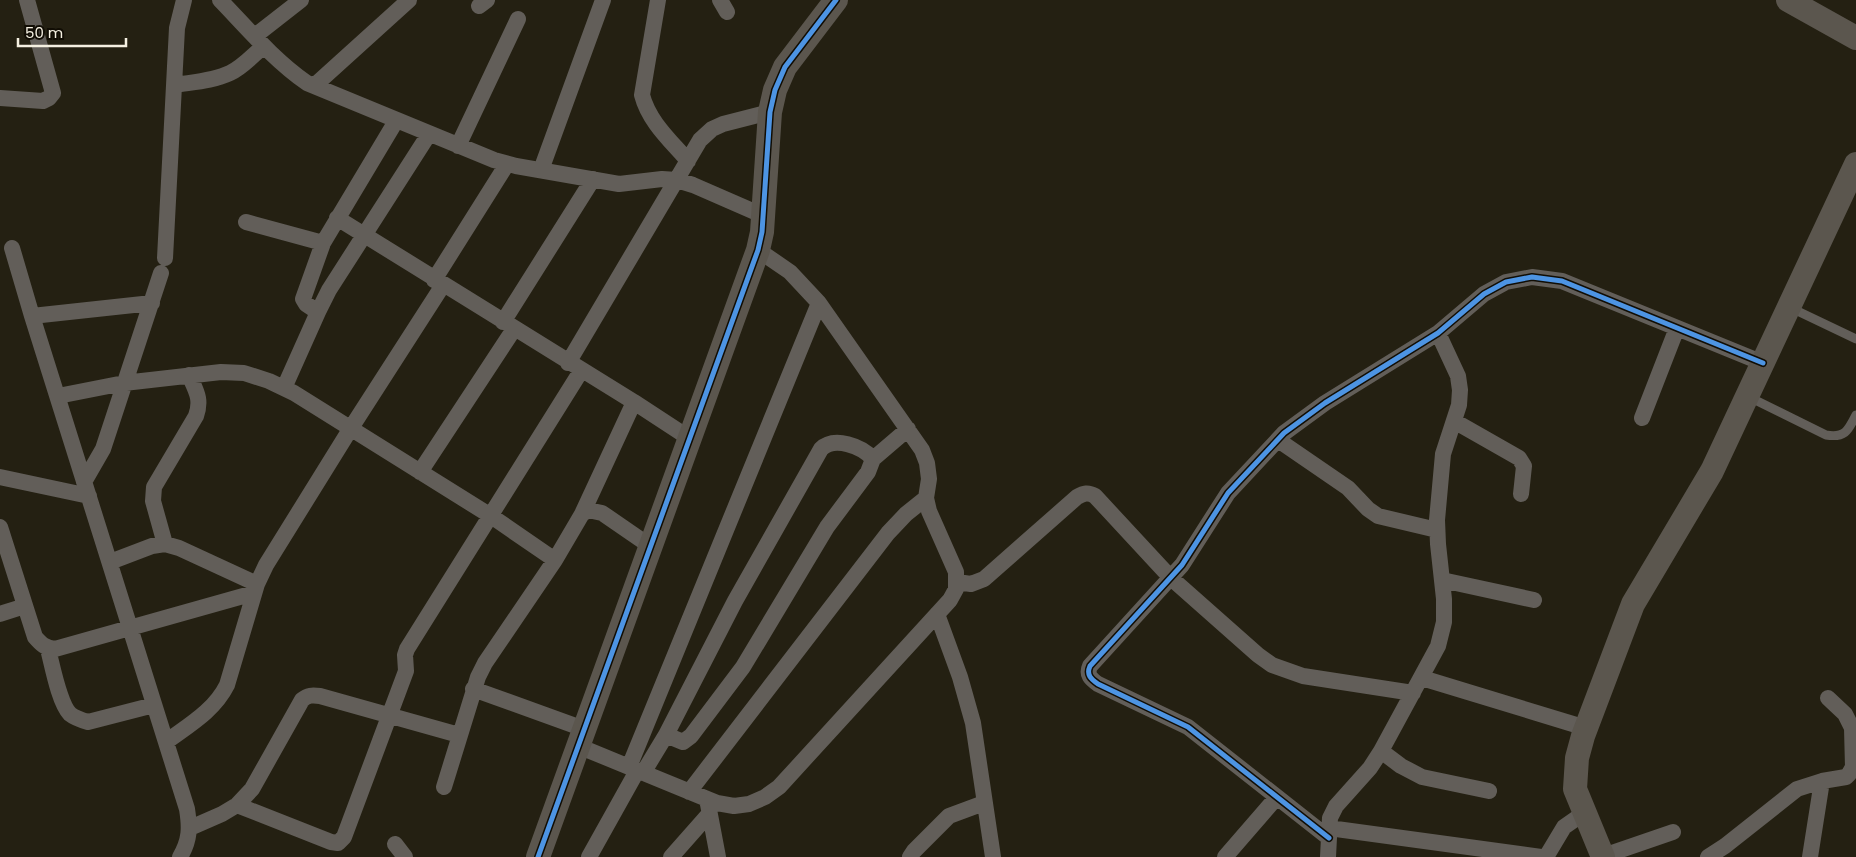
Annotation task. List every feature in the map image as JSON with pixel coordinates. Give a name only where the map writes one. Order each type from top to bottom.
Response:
[{"type":"street","points":[[0,98],[43,101],[50,98],[53,93],[27,0]]},
{"type":"street","points":[[86,489],[103,449],[163,266],[177,28],[184,0]]},
{"type":"street","points":[[175,85],[217,78],[241,66],[259,41],[301,0]]},
{"type":"street","points":[[314,86],[409,0]]},
{"type":"street","points":[[541,170],[603,0]]},
{"type":"street","points":[[658,0],[642,95],[651,117],[688,161]]},
{"type":"street","points":[[1788,0],[1856,38]]},
{"type":"street","points":[[538,857],[758,250],[764,216],[770,112],[775,90],[785,67],[835,1]]},
{"type":"street","points":[[226,2],[259,41],[288,70],[307,84],[458,146],[507,164],[619,184],[662,179],[677,180],[764,216]]},
{"type":"street","points":[[458,146],[518,19]]},
{"type":"street","points":[[237,805],[330,842],[338,843],[344,838],[406,671],[405,655],[407,650],[491,516],[700,140],[712,129],[723,124],[770,112]]},
{"type":"street","points":[[318,312],[306,304],[303,299],[323,242],[396,121]]},
{"type":"street","points":[[284,388],[329,290],[429,134]]},
{"type":"street","points":[[166,742],[206,713],[220,698],[227,685],[256,588],[266,565],[439,282],[507,164]]},
{"type":"street","points":[[1674,832],[1603,857],[1575,789],[1577,758],[1586,728],[1633,604],[1712,471],[1856,164]]},
{"type":"street","points":[[420,472],[508,326],[593,179]]},
{"type":"street","points":[[337,218],[689,438]]},
{"type":"street","points":[[246,222],[323,242]]},
{"type":"street","points":[[12,248],[187,809],[190,828],[187,844],[180,857]]},
{"type":"street","points":[[708,807],[749,804],[765,797],[779,786],[938,614],[950,600],[956,589],[957,582],[952,562],[929,511],[926,498],[929,479],[927,463],[922,450],[819,303],[790,272],[758,250]]},
{"type":"street","points":[[1542,857],[1329,833],[1277,797],[1188,727],[1098,684],[1088,676],[1090,666],[1171,578],[1190,555],[1228,493],[1278,440],[1302,419],[1438,333],[1484,294],[1506,282],[1532,277],[1562,281],[1763,363]]},
{"type":"street","points":[[32,316],[152,303]]},
{"type":"street","points":[[589,857],[636,770],[819,303]]},
{"type":"street","points":[[1642,418],[1677,328]]},
{"type":"street","points":[[1328,857],[1330,818],[1336,806],[1370,768],[1381,751],[1438,646],[1444,622],[1444,599],[1437,530],[1443,454],[1459,406],[1460,390],[1458,376],[1438,333]]},
{"type":"street","points":[[58,396],[124,383],[221,372],[244,373],[284,388],[351,428],[491,516],[555,560]]},
{"type":"street","points":[[165,544],[153,501],[154,487],[200,406],[189,375]]},
{"type":"street","points":[[444,787],[473,689],[485,663],[555,560],[582,514],[634,402]]},
{"type":"street","points":[[1454,421],[1519,458],[1524,466],[1521,494]]},
{"type":"street","points":[[666,735],[683,742],[692,736],[742,667],[827,527],[868,472],[873,460],[908,429]]},
{"type":"street","points":[[1278,440],[1348,488],[1368,509],[1378,516],[1437,530]]},
{"type":"street","points":[[636,770],[666,735],[735,601],[821,450],[828,443],[835,442],[862,449],[873,460]]},
{"type":"street","points":[[0,477],[86,489]]},
{"type":"street","points":[[957,582],[971,584],[984,579],[1077,498],[1083,494],[1090,493],[1095,496],[1171,578],[1272,666],[1303,676],[1413,693]]},
{"type":"street","points":[[690,792],[888,533],[906,514],[926,498]]},
{"type":"street","points":[[582,514],[588,510],[602,513],[650,546]]},
{"type":"street","points":[[0,527],[35,637],[48,648],[55,649],[130,629],[256,588]]},
{"type":"street","points":[[110,562],[152,546],[165,544],[179,548],[256,588]]},
{"type":"street","points":[[1442,580],[1534,600]]},
{"type":"street","points":[[0,614],[25,606]]},
{"type":"street","points":[[938,614],[960,677],[973,723],[993,857]]},
{"type":"street","points":[[48,648],[64,706],[71,715],[80,720],[88,722],[154,705]]},
{"type":"street","points":[[1422,678],[1586,728]]},
{"type":"street","points":[[473,689],[580,737],[636,770],[690,792],[708,807],[718,857]]},
{"type":"street","points":[[190,828],[237,805],[252,789],[302,700],[306,697],[320,696],[459,735]]},
{"type":"street","points":[[1716,855],[1797,789],[1822,780],[1846,777],[1853,767],[1852,728],[1849,720],[1828,698]]},
{"type":"street","points":[[1381,751],[1401,766],[1422,777],[1489,792]]},
{"type":"street","points":[[1810,857],[1822,780]]},
{"type":"street","points":[[1225,857],[1277,797]]},
{"type":"street","points":[[910,857],[949,816],[984,803]]},
{"type":"street","points":[[672,857],[708,807]]},
{"type":"street","points":[[1546,857],[1564,827],[1584,813]]},
{"type":"lane","points":[[1789,307],[1856,339]]},
{"type":"lane","points":[[1747,396],[1826,436],[1836,437],[1844,434],[1856,416]]},
{"type":"cycle path","points":[[538,857],[758,250],[762,232],[770,112],[775,90],[785,67],[836,0]]},
{"type":"cycle path","points":[[1329,838],[1188,727],[1098,684],[1089,674],[1090,666],[1182,565],[1228,493],[1284,433],[1325,403],[1438,333],[1484,294],[1506,282],[1532,277],[1562,281],[1763,363]]}]
